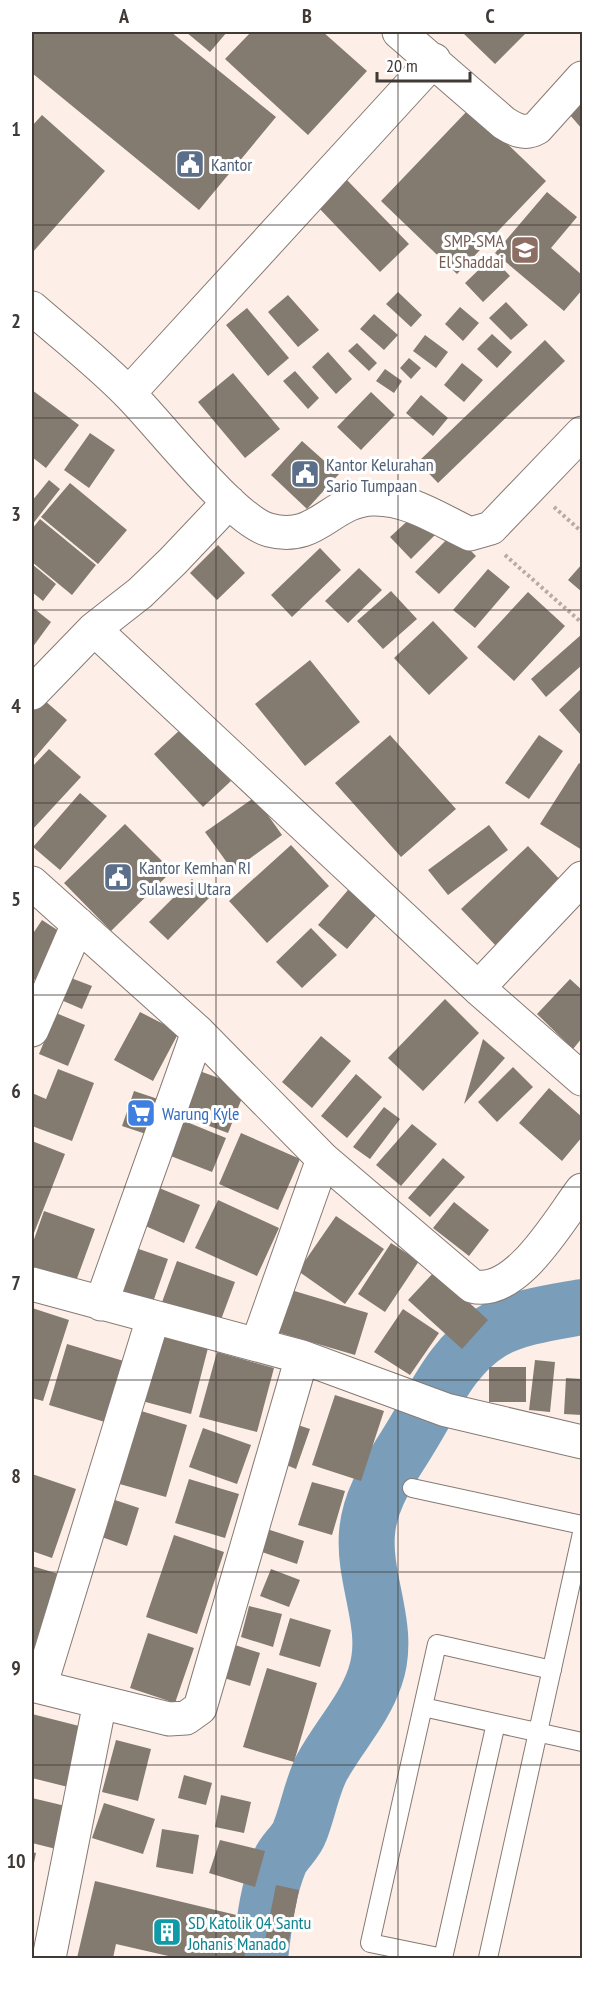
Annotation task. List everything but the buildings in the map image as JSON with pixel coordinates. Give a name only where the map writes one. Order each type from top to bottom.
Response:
[{"type":"street","points":[[399,32],[511,127],[531,132],[552,113],[582,78]]},
{"type":"street","points":[[129,393],[434,60]]},
{"type":"street","points":[[32,308],[129,393],[229,502],[247,519],[266,530],[302,533],[348,505],[372,499],[394,500],[470,534],[480,533],[491,528],[582,432]]},
{"type":"street","points":[[32,693],[94,628],[140,593],[229,502]]},
{"type":"street","points":[[94,628],[478,988],[582,1079]]},
{"type":"street","points":[[478,988],[582,878]]},
{"type":"street","points":[[32,883],[198,1032],[323,1159],[472,1286],[484,1289],[495,1287],[524,1267],[582,1190]]},
{"type":"street","points":[[32,1030],[78,924]]},
{"type":"street","points":[[101,1304],[198,1032]]},
{"type":"street","points":[[257,1345],[323,1159]]},
{"type":"street","points":[[32,1284],[303,1357],[446,1410],[582,1442]]},
{"type":"street","points":[[153,1318],[36,1686],[169,1719],[186,1718],[200,1708],[303,1357]]},
{"type":"street","points":[[49,1959],[100,1702]]},
{"type":"lane","points":[[412,1488],[582,1525]]},
{"type":"lane","points":[[488,1959],[582,1533]]},
{"type":"lane","points":[[496,1723],[443,1958],[370,1943],[437,1644],[552,1670]]},
{"type":"lane","points":[[423,1707],[582,1742]]},
{"type":"path","points":[[480,533],[582,623]]},
{"type":"waterway","points":[[260,1958],[269,1897],[280,1861],[298,1835],[322,1767],[358,1712],[375,1677],[380,1641],[369,1569],[367,1533],[372,1507],[382,1484],[444,1381],[477,1342],[512,1322],[582,1307]]},
{"type":"place","name":"Kantor","points":[[190,164]]},
{"type":"place","name":"SMP-SMA El Shaddai","points":[[525,250]]},
{"type":"place","name":"Kantor Kelurahan Sario Tumpaan","points":[[305,474]]},
{"type":"place","name":"Kantor Kemhan RI Sulawesi Utara","points":[[118,877]]},
{"type":"place","name":"Warung Kyle","points":[[141,1113]]},
{"type":"place","name":"SD Katolik 04 Santu Johanis Manado","points":[[167,1932]]}]
